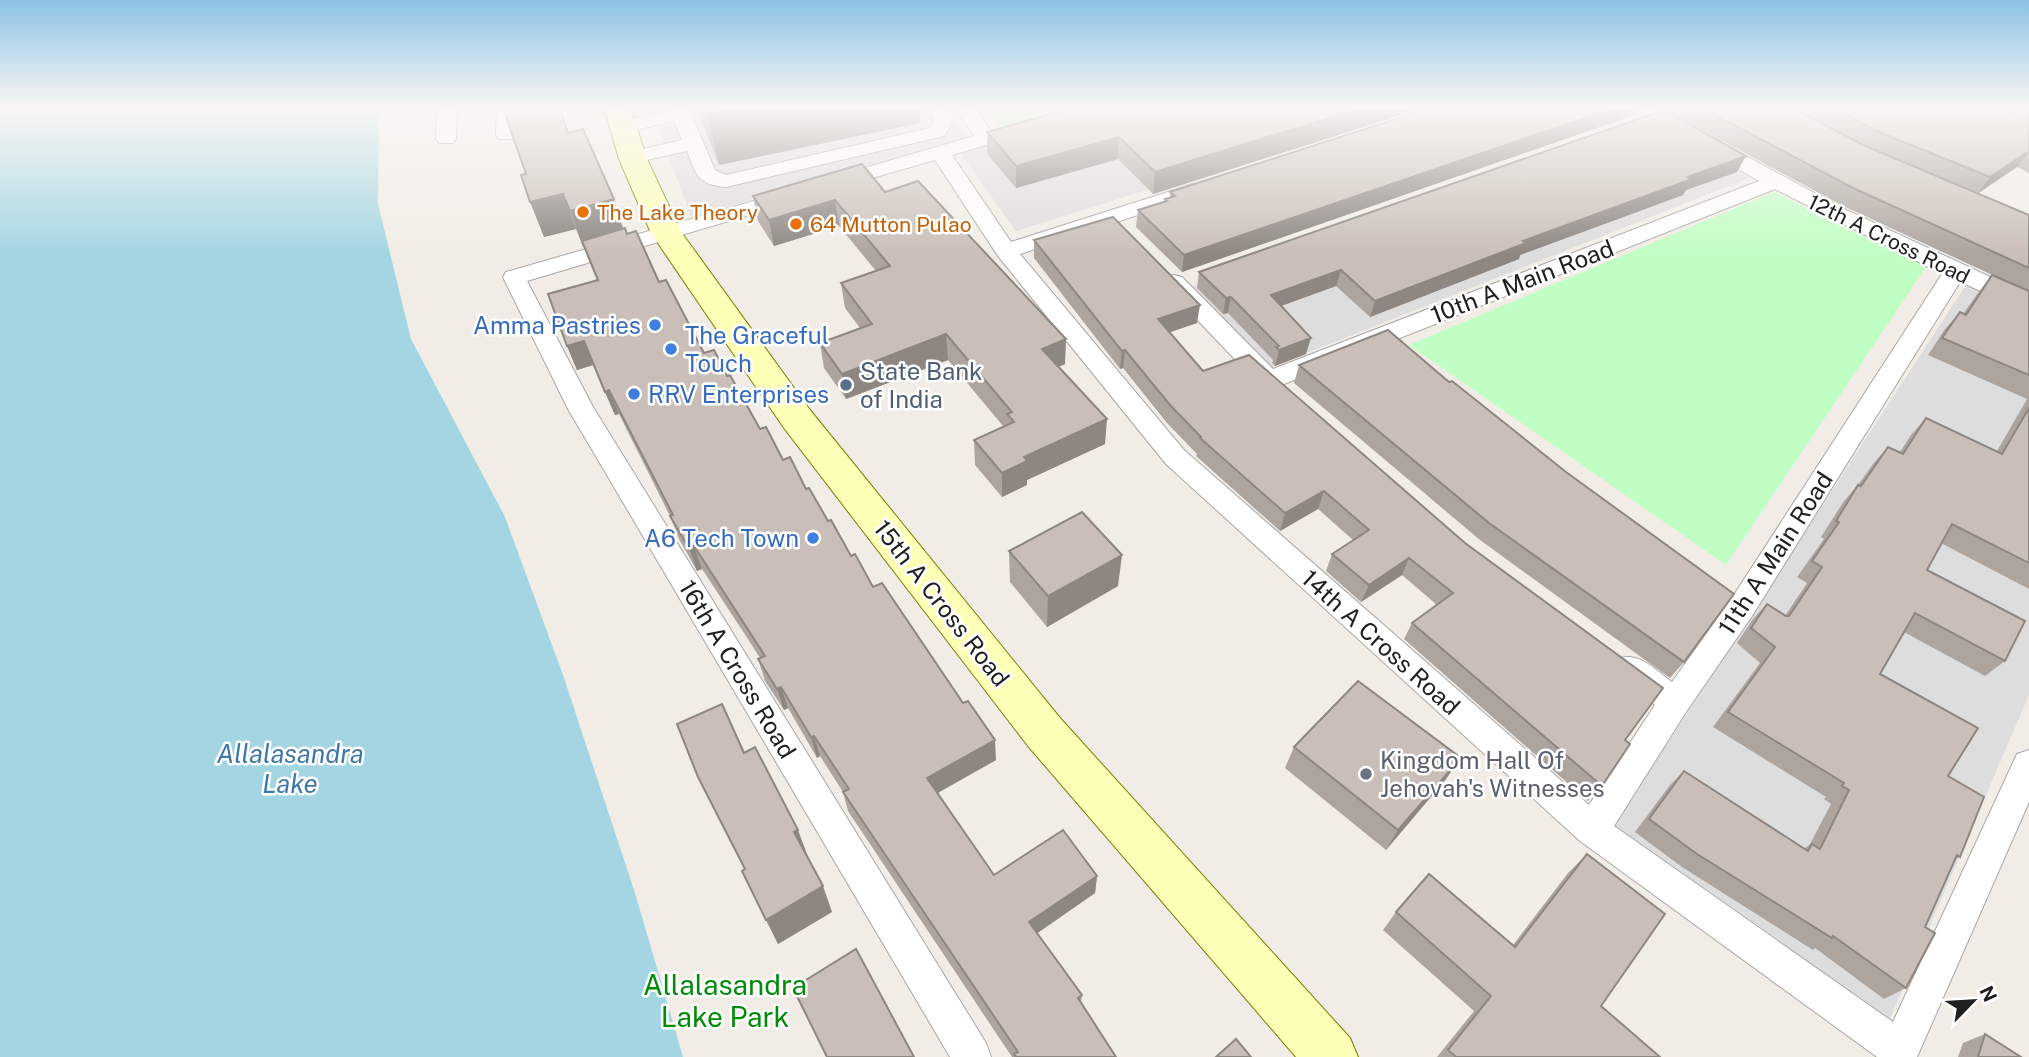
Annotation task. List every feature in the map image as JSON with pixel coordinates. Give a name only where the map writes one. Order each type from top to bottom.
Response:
[{"type":"main road","name":"15th A Cross Road","points":[[635,156],[666,233],[797,419],[1044,732],[1331,1057]]},
{"type":"street","points":[[699,156],[706,173],[715,180],[726,181],[832,156]]},
{"type":"street","points":[[666,233],[925,156]]},
{"type":"street","name":"14th A Cross Road","points":[[943,156],[1006,251],[1175,457],[1592,831],[1899,1054]]},
{"type":"street","name":"12th A Cross Road","points":[[1723,156],[1954,273],[2029,304]]},
{"type":"street","points":[[1006,251],[1216,183]]},
{"type":"street","name":"10th A Main Road","points":[[1270,380],[1775,183]]},
{"type":"street","points":[[1110,217],[1129,236]]},
{"type":"street","name":"16th A Cross Road","points":[[666,233],[514,277],[581,409],[972,1057]]},
{"type":"street","points":[[1157,265],[1290,398]]},
{"type":"street","name":"11th A Main Road","points":[[1592,831],[1675,702],[1731,599],[1954,273]]},
{"type":"street","points":[[1176,285],[1202,275]]},
{"type":"street","points":[[1385,335],[1406,352]]},
{"type":"street","points":[[1610,654],[1675,702]]},
{"type":"street","points":[[1899,1054],[2029,765]]},
{"type":"shaded area","points":[[669,156],[901,156],[691,217]]},
{"type":"shaded area","points":[[962,156],[1254,156],[1016,231]]},
{"type":"shaded area","points":[[1567,156],[1713,156],[1749,178],[1269,368],[1191,287]]},
{"type":"shaded area","points":[[1966,285],[2029,312],[2029,695],[1888,1023],[1613,827]]},
{"type":"green space","points":[[1774,192],[1926,267],[1726,565],[1409,345]]},
{"type":"water","name":"Allalasandra Lake","points":[[0,156],[378,156],[378,204],[411,339],[505,517],[563,675],[635,893],[683,1057],[0,1057]]},
{"type":"building","points":[[520,156],[595,156],[614,199],[570,211],[563,194],[530,202],[521,175],[526,174]]},
{"type":"building","points":[[1008,156],[1050,156],[1016,166]]},
{"type":"building","points":[[1139,156],[1205,156],[1155,172]]},
{"type":"building","points":[[1280,156],[1473,156],[1184,255],[1138,210],[1175,196],[1170,192]]},
{"type":"building","points":[[1531,156],[1745,156],[1375,301],[1341,270],[1271,295],[1311,338],[1279,350],[1276,347],[1279,346],[1231,297],[1226,298],[1199,272]]},
{"type":"building","points":[[1793,156],[1890,156],[2029,215],[2029,268],[1853,188]]},
{"type":"building","points":[[1939,156],[2021,156],[1990,177]]},
{"type":"building","points":[[862,164],[885,192],[918,181],[1066,339],[1042,349],[1107,419],[1024,457],[1027,461],[1002,473],[974,440],[1014,422],[1007,414],[1012,412],[946,334],[842,374],[820,343],[872,324],[841,283],[890,266],[835,200],[769,220],[753,196]]},
{"type":"building","points":[[1113,217],[1200,305],[1158,319],[1203,371],[1249,355],[1465,543],[1663,688],[1625,740],[1630,744],[1602,786],[1412,623],[1453,593],[1409,558],[1369,585],[1332,554],[1369,530],[1324,491],[1285,513],[1200,438],[1125,350],[1122,351],[1034,240]]},
{"type":"building","points":[[625,228],[627,234],[636,231],[659,282],[666,280],[704,353],[714,350],[760,429],[766,427],[783,460],[790,457],[806,489],[809,488],[828,521],[831,520],[851,556],[855,554],[873,587],[882,583],[963,703],[968,701],[995,740],[927,778],[994,875],[1063,830],[1097,876],[1029,922],[1082,995],[1078,998],[1116,1057],[1016,1057],[1014,1054],[1018,1052],[843,792],[849,789],[814,736],[811,737],[781,687],[777,689],[758,659],[765,656],[694,546],[689,548],[670,516],[673,515],[609,390],[605,392],[584,341],[567,346],[548,294],[598,280],[582,241]]},
{"type":"building","points":[[1992,275],[2029,291],[2029,375],[1942,338],[1960,312],[1966,315]]},
{"type":"building","points":[[1388,330],[1449,382],[1452,381],[1566,472],[1734,594],[1684,662],[1489,523],[1299,365]]},
{"type":"building","points":[[2029,408],[2029,563],[1952,524],[1927,570],[2025,621],[2005,661],[1915,613],[1880,674],[1978,728],[1948,776],[1984,797],[1960,857],[1957,855],[1925,927],[1935,933],[1906,988],[1833,936],[1832,938],[1697,854],[1649,819],[1684,771],[1808,851],[1812,844],[1820,849],[1849,790],[1842,786],[1844,783],[1728,712],[1775,647],[1751,628],[1767,604],[1789,616],[1822,567],[1812,561],[1839,522],[1836,521],[1858,485],[1861,486],[1888,447],[1903,454],[1926,418],[2002,454]]},
{"type":"building","points":[[1082,512],[1122,555],[1048,596],[1009,551]]},
{"type":"building","name":"Kingdom Hall Of Jehovah's Witnesses","points":[[1358,681],[1461,758],[1398,830],[1294,747]]},
{"type":"building","points":[[722,704],[744,753],[755,747],[798,830],[794,832],[823,886],[766,920],[742,871],[745,869],[698,777],[677,724]]},
{"type":"building","points":[[1587,854],[1665,914],[1601,1006],[1660,1057],[1456,1057],[1448,1050],[1491,996],[1396,912],[1429,874],[1515,947]]},
{"type":"building","points":[[856,949],[914,1057],[827,1057],[793,988]]},
{"type":"building","points":[[1985,1034],[2021,1057],[1978,1057]]},
{"type":"building","points":[[1236,1039],[1251,1057],[1216,1057]]},
{"type":"place","name":"The Lake Theory","points":[[583,212]]},
{"type":"place","name":"64 Mutton Pulao","points":[[796,224]]},
{"type":"place","name":"Amma Pastries","points":[[655,325]]},
{"type":"place","name":"The Graceful Touch","points":[[671,349]]},
{"type":"place","name":"State Bank of India","points":[[846,385]]},
{"type":"place","name":"RRV Enterprises","points":[[634,394]]},
{"type":"place","name":"A6 Tech Town","points":[[813,538]]},
{"type":"place","name":"Kingdom Hall Of Jehovah's Witnesses","points":[[1366,774]]},
{"type":"park label","name":"Allalasandra Lake Park","points":[[725,1000]]}]
